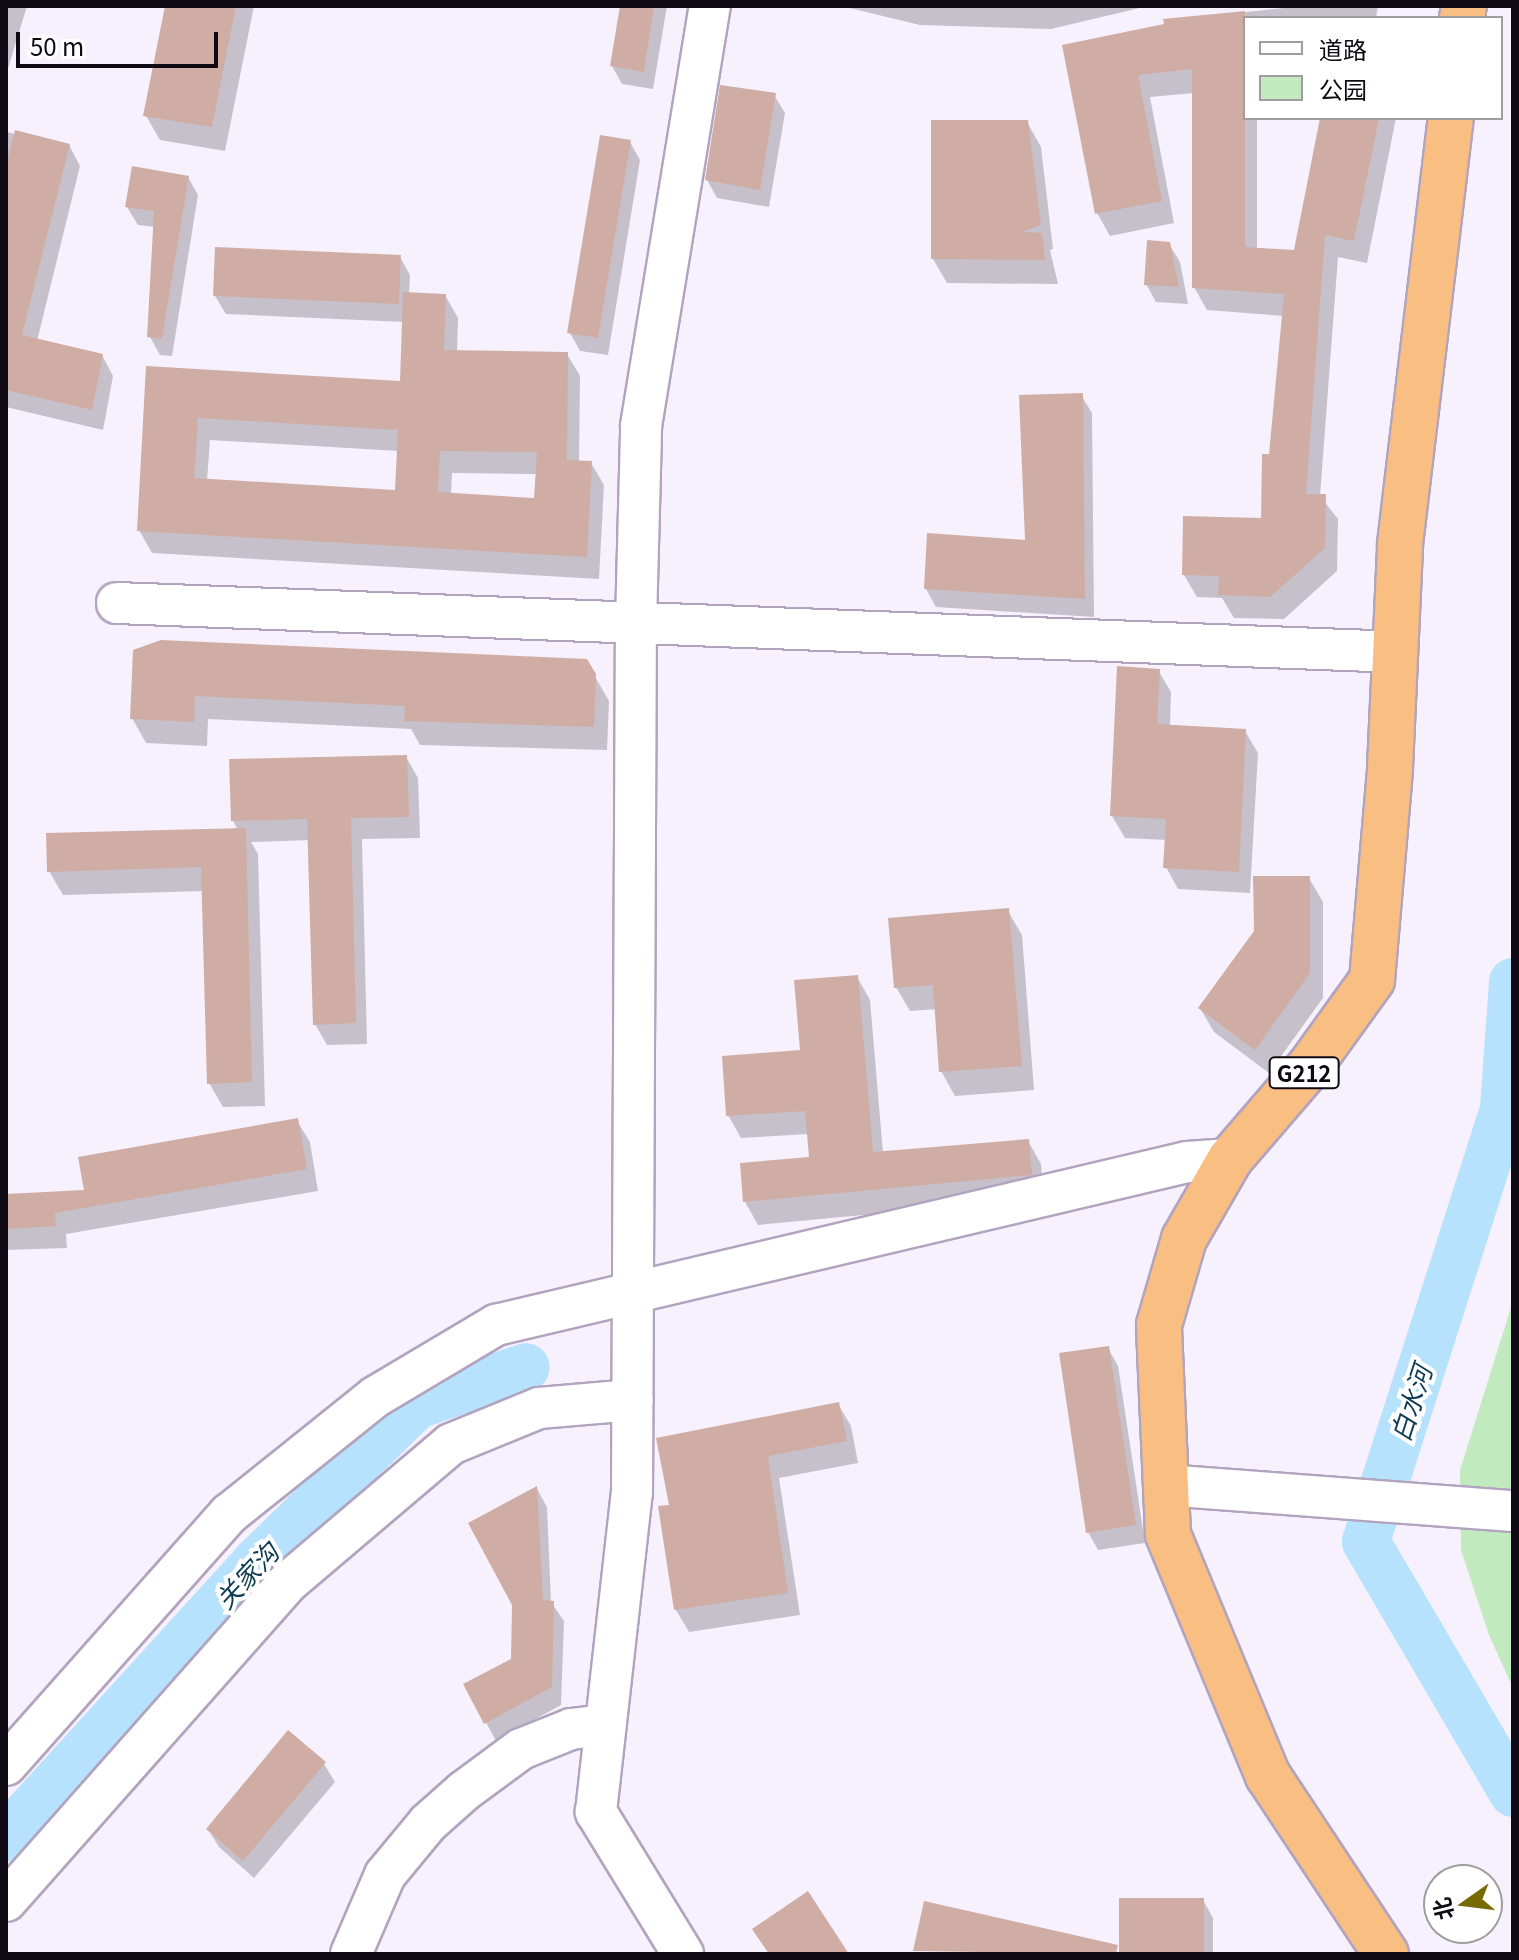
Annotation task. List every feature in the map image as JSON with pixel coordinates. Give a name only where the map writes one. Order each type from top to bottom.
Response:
[{"type":"highway","name":"G212","points":[[1386,1954],[1268,1776],[1168,1534],[1181,1486],[1159,1325],[1184,1239],[1230,1159],[1310,1066],[1372,980],[1396,652],[1400,544],[1451,120]]},
{"type":"street","points":[[683,1954],[596,1812],[632,1493],[636,623],[641,426],[710,6]]},
{"type":"street","points":[[117,603],[1396,652]]},
{"type":"street","points":[[6,1765],[229,1514],[375,1397],[496,1325],[1187,1162],[1230,1159]]},
{"type":"street","points":[[6,1901],[286,1584],[451,1444],[539,1408],[633,1400]]},
{"type":"street","points":[[1181,1486],[1513,1511]]},
{"type":"street","points":[[351,1954],[385,1875],[428,1823],[464,1791],[521,1749],[571,1729],[606,1725]]},
{"type":"green space","points":[[1513,1301],[1513,1688],[1489,1635],[1461,1550],[1460,1470]]},
{"type":"building","points":[[165,6],[236,6],[212,127],[143,116]]},
{"type":"building","points":[[620,6],[654,6],[644,72],[610,66]]},
{"type":"building","points":[[1245,11],[1245,247],[1294,250],[1320,120],[1379,120],[1354,241],[1325,235],[1306,494],[1326,494],[1325,548],[1270,597],[1218,595],[1219,576],[1182,575],[1183,516],[1261,518],[1262,454],[1269,454],[1284,294],[1192,288],[1192,69],[1138,75],[1162,201],[1095,214],[1062,45],[1164,24],[1163,19]]},
{"type":"building","points":[[720,85],[776,93],[760,190],[705,180]]},
{"type":"building","points":[[931,120],[1028,120],[1041,225],[1022,232],[1042,233],[1045,260],[931,259]]},
{"type":"building","points":[[15,130],[70,144],[22,335],[103,354],[92,410],[6,390],[6,165]]},
{"type":"building","points":[[600,135],[631,140],[598,338],[567,333]]},
{"type":"building","points":[[132,166],[189,176],[162,339],[147,337],[154,211],[125,207]]},
{"type":"building","points":[[1147,240],[1170,242],[1179,287],[1144,285]]},
{"type":"building","points":[[215,247],[401,255],[399,304],[213,296]]},
{"type":"building","points":[[403,292],[446,294],[444,350],[568,352],[567,460],[592,461],[587,557],[137,531],[146,366],[400,381]],"holes":[[[198,418],[398,430],[395,490],[194,478]],[[440,451],[537,452],[534,498],[438,492]]]},
{"type":"building","points":[[1083,393],[1085,599],[924,589],[927,533],[1025,540],[1019,395]]},
{"type":"building","points":[[161,640],[587,659],[596,674],[594,727],[404,721],[405,706],[195,696],[194,722],[130,719],[133,650]]},
{"type":"building","points":[[1117,666],[1160,669],[1157,724],[1246,729],[1239,872],[1163,868],[1166,819],[1110,816]]},
{"type":"building","points":[[407,755],[409,817],[351,818],[356,1023],[313,1025],[307,819],[231,821],[229,759]]},
{"type":"building","points":[[246,828],[252,1082],[207,1084],[201,867],[47,872],[46,833]]},
{"type":"building","points":[[1253,876],[1310,876],[1310,973],[1255,1050],[1198,1008],[1254,931]]},
{"type":"building","points":[[1009,908],[1022,1066],[939,1072],[933,985],[894,988],[888,918]]},
{"type":"building","points":[[858,975],[873,1152],[1029,1139],[1032,1175],[743,1202],[740,1163],[809,1157],[805,1111],[726,1116],[722,1056],[800,1050],[794,980]]},
{"type":"building","points":[[298,1118],[307,1169],[55,1213],[56,1226],[6,1229],[6,1194],[84,1190],[78,1157]]},
{"type":"building","points":[[1109,1346],[1136,1525],[1086,1533],[1059,1353]]},
{"type":"building","points":[[839,1402],[847,1441],[768,1456],[788,1593],[674,1610],[658,1506],[669,1505],[656,1438]]},
{"type":"building","points":[[537,1486],[543,1600],[554,1601],[552,1687],[484,1724],[463,1684],[511,1659],[512,1605],[468,1523]]},
{"type":"building","points":[[288,1730],[326,1762],[243,1861],[206,1829]]},
{"type":"building","points":[[808,1891],[849,1954],[769,1954],[752,1929]]},
{"type":"building","points":[[1119,1898],[1204,1898],[1204,1954],[1119,1954]]},
{"type":"building","points":[[924,1901],[1118,1945],[1116,1954],[913,1951]]},
{"type":"waterway","name":"白水河","points":[[1513,982],[1504,1109],[1366,1542],[1513,1793]]},
{"type":"waterway","name":"关家沟","points":[[6,1837],[256,1562],[417,1405],[526,1367]]}]
